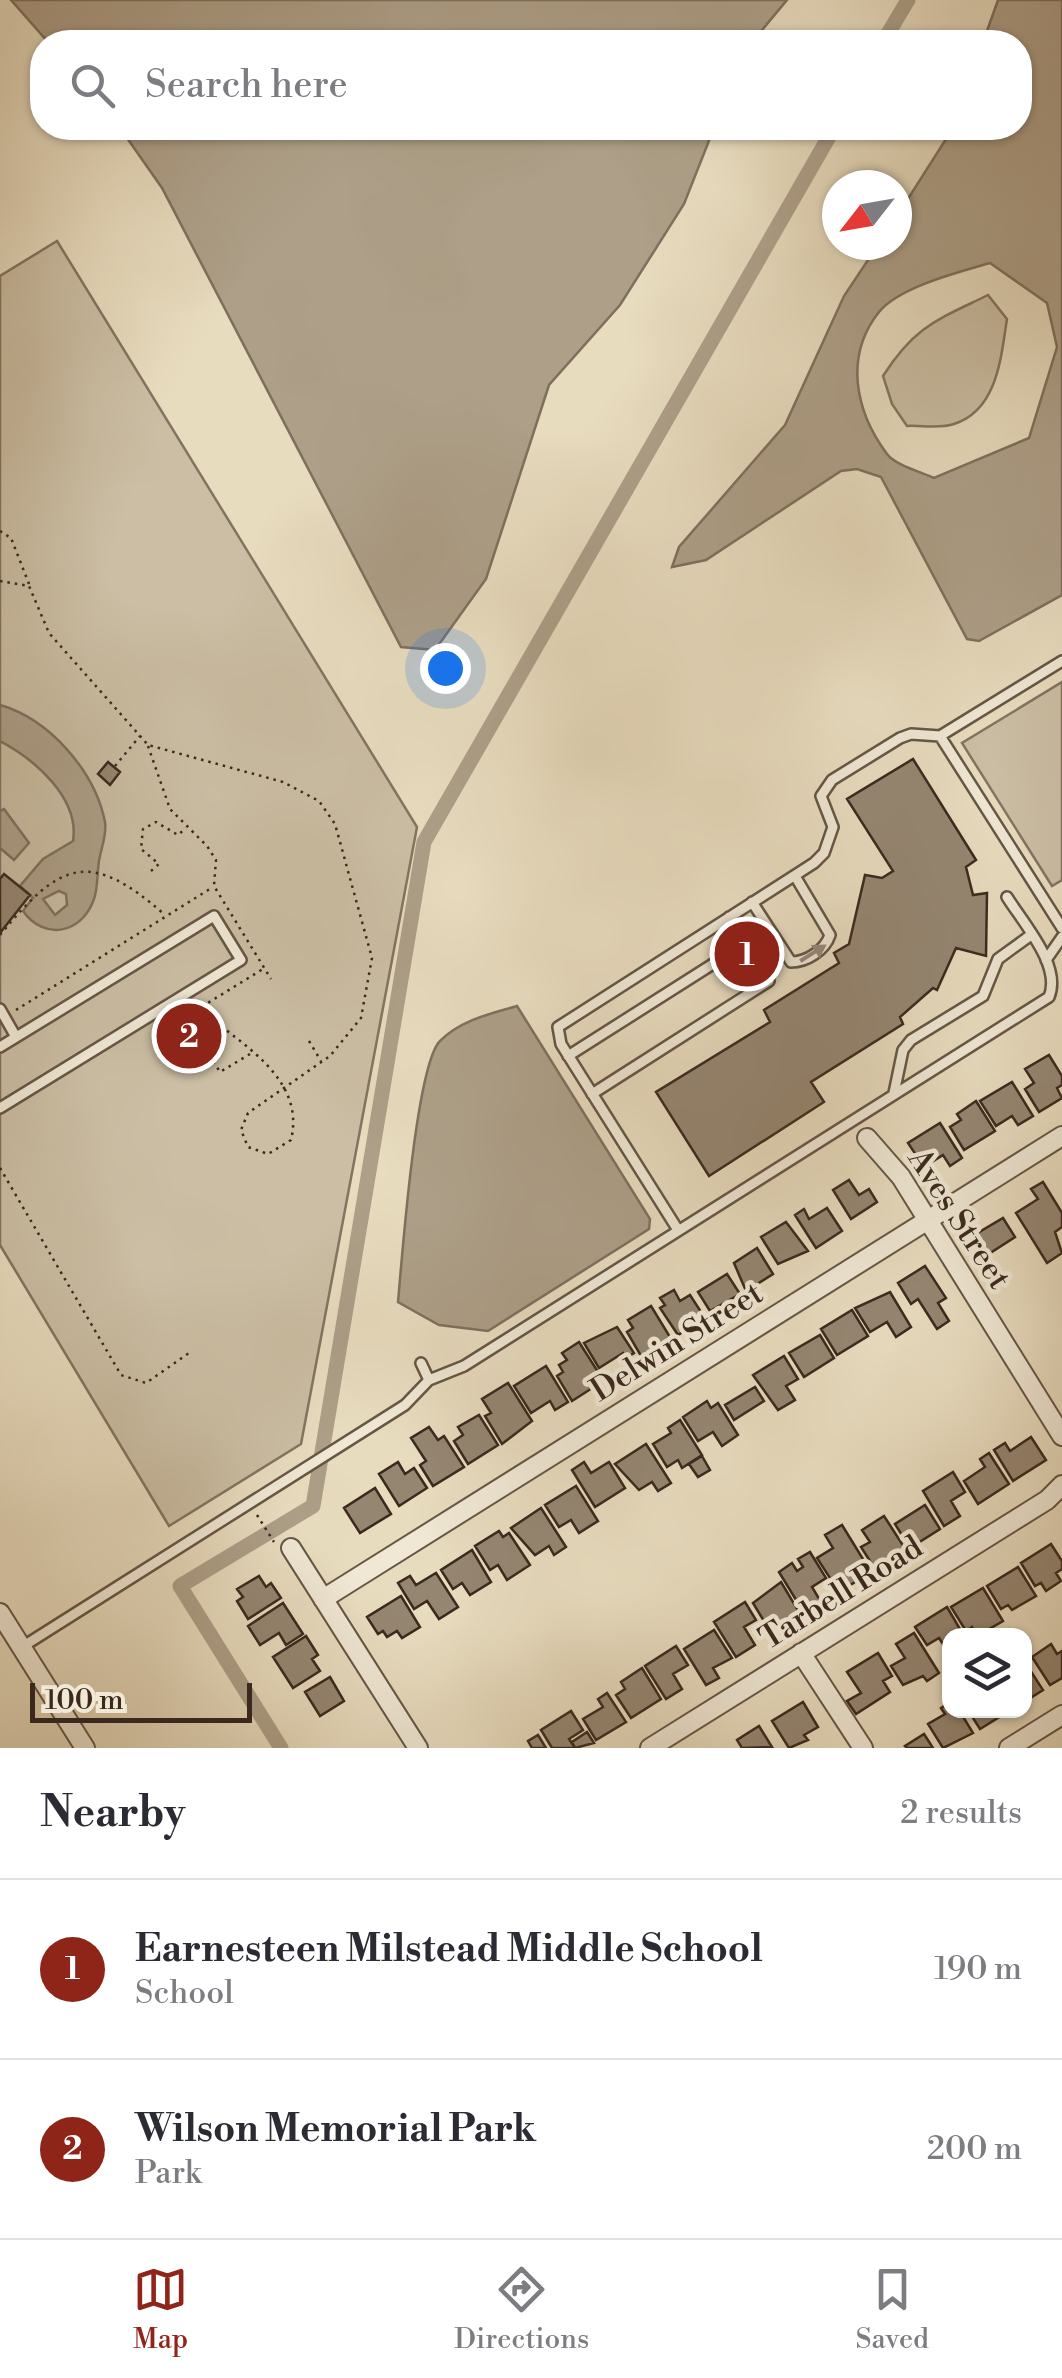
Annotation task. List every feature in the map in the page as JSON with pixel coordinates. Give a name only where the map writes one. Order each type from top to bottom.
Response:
[{"type":"street","name":"Delwin Street","points":[[323,1599],[1062,1136]]},
{"type":"street","name":"Aves Street","points":[[867,1138],[901,1177],[1062,1436]]},
{"type":"street","name":"Tarbell Road","points":[[650,1748],[1047,1500],[1062,1485]]},
{"type":"street","points":[[283,1545],[323,1599],[418,1748]]},
{"type":"street","points":[[0,1613],[82,1747]]},
{"type":"street","points":[[801,1653],[863,1748]]},
{"type":"street","points":[[1009,1748],[1062,1715]]},
{"type":"lane","points":[[678,1230],[568,1056],[558,1034],[566,1018],[796,876],[824,853],[833,827],[821,796],[832,780],[900,738],[911,734],[940,736],[1062,661]]},
{"type":"lane","points":[[940,736],[1062,928]]},
{"type":"lane","points":[[752,902],[791,962],[800,962],[826,946],[830,936],[796,876]]},
{"type":"lane","points":[[22,1647],[405,1404],[429,1380],[464,1366],[1048,997],[1055,986],[1046,960],[1007,897]]},
{"type":"lane","points":[[0,1048],[214,916],[241,960],[0,1108]]},
{"type":"lane","points":[[592,1094],[770,981],[729,917]]},
{"type":"lane","points":[[894,1094],[899,1062],[912,1040],[983,996],[998,959],[1030,935]]},
{"type":"lane","points":[[1046,960],[1062,938]]},
{"type":"lane","points":[[568,1056],[746,944]]},
{"type":"lane","points":[[2,1013],[16,1037]]},
{"type":"lane","points":[[854,1118],[867,1138]]},
{"type":"lane","points":[[421,1363],[429,1380]]},
{"type":"path","points":[[0,531],[10,538],[49,634],[148,745],[170,809],[208,846],[216,860],[214,886],[271,978]]},
{"type":"path","points":[[0,581],[30,586]]},
{"type":"path","points":[[115,766],[140,736]]},
{"type":"path","points":[[148,745],[282,782],[319,802],[335,824],[372,958],[361,1018],[322,1061],[286,1083],[248,1113],[241,1130],[248,1147],[268,1154],[291,1140],[296,1120],[286,1083],[199,1008]]},
{"type":"path","points":[[151,871],[159,864],[141,849],[143,829],[156,822],[178,835],[186,828]]},
{"type":"path","points":[[0,934],[52,879],[98,872],[139,892],[166,916]]},
{"type":"path","points":[[2,1013],[214,886]]},
{"type":"path","points":[[251,1053],[220,1072],[185,1017],[265,968]]},
{"type":"path","points":[[309,1041],[322,1061]]},
{"type":"path","points":[[0,1168],[121,1375],[146,1383],[189,1353]]},
{"type":"path","points":[[261,1522],[283,1545]]},
{"type":"shaded area","points":[[11,0],[787,0],[762,30],[37,30]]},
{"type":"shaded area","points":[[998,0],[1062,0],[1062,595],[979,641],[967,639],[881,477],[857,469],[841,471],[706,560],[672,567],[679,547],[785,425],[844,296],[868,260],[912,260],[912,192],[945,140],[1032,140],[1032,30],[987,30]],"holes":[[[990,263],[1047,303],[1057,347],[1029,438],[934,478],[891,458],[867,420],[858,383],[861,347],[879,312],[915,288]]]},
{"type":"shaded area","points":[[128,140],[709,140],[684,204],[620,305],[549,385],[486,579],[435,650],[401,647],[162,188]]},
{"type":"shaded area","points":[[57,241],[417,827],[301,1444],[169,1526],[0,1245],[0,276]]},
{"type":"shaded area","points":[[988,295],[1007,319],[989,394],[969,417],[954,424],[907,426],[892,404],[883,376],[917,335],[941,318]]},
{"type":"shaded area","points":[[1062,682],[1062,880],[1052,886],[962,743]]},
{"type":"shaded area","points":[[0,705],[36,722],[52,735],[80,766],[100,803],[105,832],[95,895],[88,911],[72,926],[52,930],[41,927],[23,911],[33,898],[20,886],[43,859],[73,841],[73,825],[62,795],[52,782],[27,758],[0,741]],"holes":[[[59,891],[66,894],[67,905],[55,915],[43,899]]]},
{"type":"shaded area","points":[[4,809],[29,843],[14,860],[0,848],[0,811]]},
{"type":"shaded area","points":[[517,1006],[650,1219],[649,1229],[488,1331],[439,1325],[398,1302],[417,1123],[431,1057],[440,1041],[457,1028]]},
{"type":"building","points":[[913,759],[976,860],[966,867],[973,895],[987,893],[986,956],[956,948],[937,990],[933,988],[900,1017],[903,1024],[811,1082],[824,1102],[709,1176],[656,1092],[770,1022],[764,1010],[839,963],[834,953],[849,944],[865,875],[882,878],[893,871],[847,799]]},
{"type":"building","points":[[108,762],[120,772],[110,785],[98,774]]},
{"type":"building","points":[[4,874],[30,895],[0,933],[0,879]]},
{"type":"building","points":[[1049,1055],[1062,1076],[1062,1085],[1057,1088],[1062,1098],[1039,1112],[1025,1089],[1034,1083],[1025,1069]]},
{"type":"building","points":[[1012,1082],[1033,1116],[1018,1125],[1012,1116],[996,1126],[980,1101]]},
{"type":"building","points":[[976,1101],[995,1131],[964,1150],[950,1127],[961,1120],[957,1114]]},
{"type":"building","points":[[940,1123],[962,1158],[950,1166],[943,1155],[924,1167],[908,1143]]},
{"type":"building","points":[[849,1180],[859,1195],[869,1189],[877,1202],[851,1219],[833,1190]]},
{"type":"building","points":[[1043,1182],[1062,1213],[1062,1227],[1055,1232],[1062,1253],[1047,1263],[1016,1213],[1038,1199],[1031,1189]]},
{"type":"building","points":[[827,1208],[842,1231],[816,1248],[795,1215],[804,1209],[809,1219]]},
{"type":"building","points":[[1003,1218],[1015,1237],[984,1257],[971,1237]]},
{"type":"building","points":[[786,1222],[808,1251],[778,1264],[761,1237]]},
{"type":"building","points":[[757,1248],[773,1274],[746,1291],[734,1263]]},
{"type":"building","points":[[925,1266],[946,1298],[938,1303],[949,1321],[937,1329],[918,1299],[911,1304],[898,1283]]},
{"type":"building","points":[[727,1274],[740,1294],[710,1311],[698,1292]]},
{"type":"building","points":[[674,1290],[680,1301],[690,1295],[705,1318],[678,1335],[660,1308],[665,1305],[660,1298]]},
{"type":"building","points":[[890,1292],[911,1327],[896,1337],[887,1322],[870,1332],[855,1308]]},
{"type":"building","points":[[651,1306],[670,1337],[641,1356],[627,1332],[633,1328],[628,1320]]},
{"type":"building","points":[[852,1310],[868,1336],[837,1355],[821,1329]]},
{"type":"building","points":[[617,1327],[634,1353],[626,1358],[623,1353],[599,1368],[584,1343]]},
{"type":"building","points":[[820,1335],[834,1358],[804,1377],[789,1353]]},
{"type":"building","points":[[579,1342],[600,1375],[593,1379],[597,1385],[572,1401],[557,1376],[563,1372],[559,1365],[567,1360],[562,1353]]},
{"type":"building","points":[[784,1356],[798,1379],[786,1386],[795,1400],[778,1410],[753,1375]]},
{"type":"building","points":[[546,1366],[568,1402],[555,1410],[550,1401],[531,1413],[514,1386]]},
{"type":"building","points":[[508,1383],[532,1421],[502,1444],[485,1416],[491,1413],[482,1399]]},
{"type":"building","points":[[755,1387],[764,1401],[734,1420],[725,1405]]},
{"type":"building","points":[[707,1401],[711,1408],[718,1403],[738,1435],[722,1446],[713,1432],[698,1441],[683,1417]]},
{"type":"building","points":[[479,1415],[498,1445],[468,1464],[454,1441],[463,1435],[458,1427]]},
{"type":"building","points":[[680,1420],[702,1455],[682,1468],[678,1460],[667,1467],[653,1444],[671,1433],[668,1428]]},
{"type":"building","points":[[429,1427],[438,1440],[444,1436],[464,1467],[433,1486],[420,1465],[426,1461],[411,1438]]},
{"type":"building","points":[[1031,1437],[1046,1460],[1013,1481],[994,1450],[1005,1443],[1010,1451]]},
{"type":"building","points":[[646,1444],[671,1483],[658,1491],[652,1482],[639,1490],[615,1464]]},
{"type":"building","points":[[989,1453],[1009,1484],[978,1504],[964,1481],[985,1467],[980,1459]]},
{"type":"building","points":[[702,1456],[710,1470],[698,1477],[689,1464]]},
{"type":"building","points":[[398,1462],[405,1474],[414,1468],[427,1488],[399,1506],[379,1474]]},
{"type":"building","points":[[584,1462],[591,1473],[609,1462],[625,1488],[595,1507],[572,1470]]},
{"type":"building","points":[[953,1472],[965,1492],[951,1501],[960,1516],[944,1526],[923,1491]]},
{"type":"building","points":[[576,1486],[598,1521],[579,1533],[571,1520],[559,1527],[545,1505]]},
{"type":"building","points":[[375,1488],[391,1514],[360,1533],[344,1508]]},
{"type":"building","points":[[925,1505],[940,1529],[910,1548],[895,1524]]},
{"type":"building","points":[[541,1508],[566,1547],[554,1555],[549,1546],[535,1555],[511,1528]]},
{"type":"building","points":[[884,1516],[906,1550],[875,1569],[861,1547],[870,1542],[862,1530]]},
{"type":"building","points":[[842,1525],[871,1572],[839,1592],[817,1558],[833,1548],[825,1535]]},
{"type":"building","points":[[499,1531],[503,1537],[509,1533],[530,1565],[507,1580],[498,1565],[490,1570],[475,1546]]},
{"type":"building","points":[[1051,1544],[1062,1561],[1062,1569],[1056,1573],[1061,1581],[1046,1591],[1041,1583],[1035,1586],[1021,1563]]},
{"type":"building","points":[[472,1550],[491,1582],[470,1595],[462,1583],[453,1589],[441,1570]]},
{"type":"building","points":[[810,1552],[826,1578],[812,1587],[821,1602],[804,1613],[779,1572],[792,1563],[797,1571],[803,1567],[798,1559]]},
{"type":"building","points":[[1018,1567],[1036,1596],[1012,1610],[1008,1605],[1001,1609],[987,1586]]},
{"type":"building","points":[[436,1573],[458,1607],[439,1619],[427,1601],[414,1609],[398,1583],[410,1576],[416,1585]]},
{"type":"building","points":[[259,1576],[266,1587],[271,1583],[281,1598],[248,1619],[237,1601],[243,1597],[237,1589]]},
{"type":"building","points":[[781,1582],[799,1612],[770,1631],[753,1603]]},
{"type":"building","points":[[983,1588],[1003,1621],[991,1628],[964,1628],[951,1607]]},
{"type":"building","points":[[401,1596],[420,1627],[402,1638],[397,1631],[387,1637],[383,1631],[378,1634],[367,1617]]},
{"type":"building","points":[[745,1602],[756,1620],[744,1627],[755,1645],[736,1657],[714,1622]]},
{"type":"building","points":[[283,1603],[303,1634],[286,1645],[279,1633],[260,1645],[248,1626]]},
{"type":"building","points":[[947,1607],[959,1628],[942,1628],[942,1643],[939,1638],[927,1645],[915,1627]]},
{"type":"building","points":[[714,1630],[732,1658],[713,1668],[719,1678],[706,1685],[684,1649]]},
{"type":"building","points":[[914,1633],[939,1673],[927,1681],[923,1676],[903,1685],[891,1666],[905,1658],[896,1644]]},
{"type":"building","points":[[306,1636],[318,1655],[312,1659],[320,1671],[293,1688],[273,1657]]},
{"type":"building","points":[[1051,1644],[1057,1654],[1062,1651],[1062,1678],[1050,1685],[1032,1657]]},
{"type":"building","points":[[676,1646],[688,1665],[673,1674],[682,1689],[666,1699],[645,1666]]},
{"type":"building","points":[[878,1653],[892,1676],[883,1681],[890,1692],[856,1714],[847,1701],[861,1693],[847,1672]]},
{"type":"building","points":[[642,1668],[661,1699],[631,1718],[616,1695],[625,1689],[621,1682]]},
{"type":"building","points":[[1032,1673],[1043,1690],[1032,1697]]},
{"type":"building","points":[[330,1677],[344,1701],[320,1716],[305,1692]]},
{"type":"building","points":[[607,1693],[626,1722],[596,1740],[583,1719],[603,1707],[598,1699]]},
{"type":"building","points":[[803,1702],[818,1727],[804,1735],[808,1740],[789,1748],[772,1721]]},
{"type":"building","points":[[571,1711],[583,1730],[569,1739],[575,1748],[552,1748],[541,1730]]},
{"type":"building","points":[[942,1716],[964,1718],[973,1733],[943,1748],[928,1724]]},
{"type":"building","points":[[973,1718],[998,1718],[980,1729]]},
{"type":"building","points":[[759,1726],[772,1747],[742,1748],[737,1740]]},
{"type":"building","points":[[587,1732],[594,1743],[575,1748],[572,1742]]},
{"type":"building","points":[[924,1734],[933,1748],[905,1746]]},
{"type":"building","points":[[538,1735],[546,1748],[532,1748],[528,1741]]},
{"type":"waterway","points":[[890,30],[908,0]]},
{"type":"waterway","points":[[281,1748],[180,1586],[313,1506],[424,842],[827,140]]},
{"type":"place","name":"Earnesteen Milstead Middle School","points":[[747,954]]},
{"type":"place","name":"Wilson Memorial Park","points":[[189,1036]]}]
